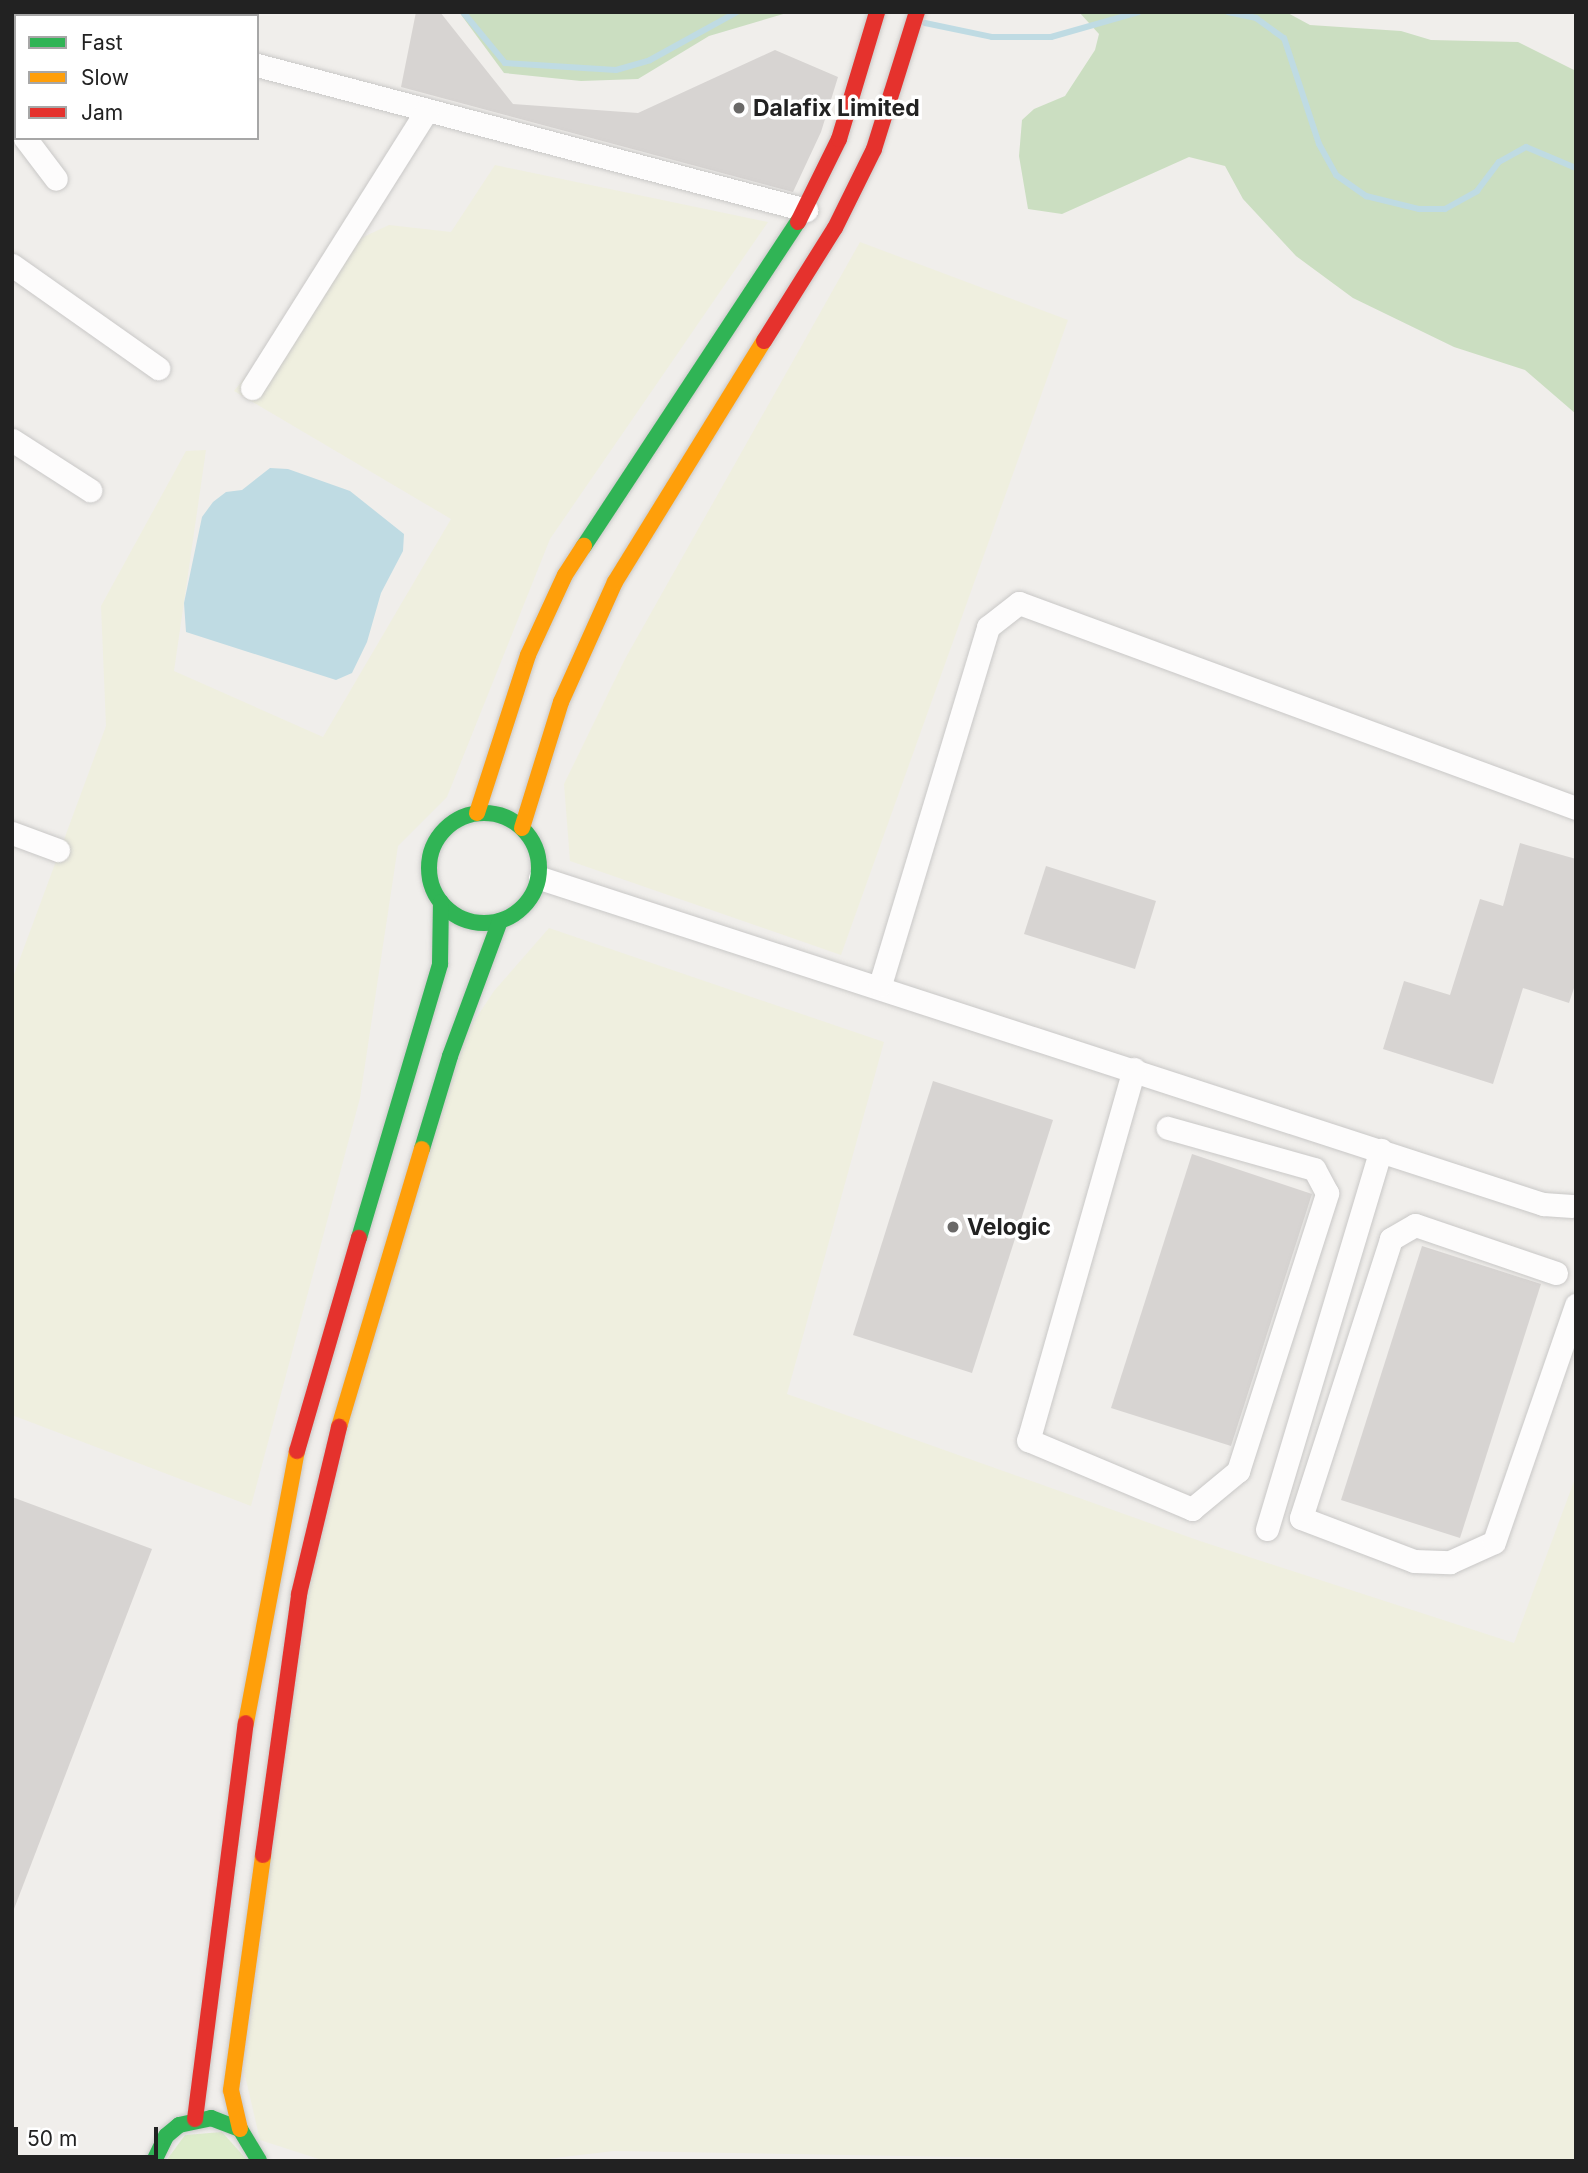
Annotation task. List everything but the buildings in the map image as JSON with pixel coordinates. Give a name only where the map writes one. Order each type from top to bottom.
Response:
[{"type":"street","points":[[477,813],[528,655],[565,575],[806,210],[839,139],[877,12]]},
{"type":"street","points":[[522,828],[561,702],[615,582],[835,228],[874,149],[917,12]]},
{"type":"street","points":[[259,66],[806,210]]},
{"type":"street","points":[[252,388],[427,110]]},
{"type":"street","points":[[27,140],[56,179]]},
{"type":"street","points":[[12,265],[158,368]]},
{"type":"street","points":[[12,440],[90,490]]},
{"type":"street","points":[[880,985],[988,627],[1019,603],[1576,808]]},
{"type":"street","points":[[195,2119],[254,1662],[293,1463],[440,964],[440,902],[429,871],[436,839],[454,822],[477,813],[493,813],[522,828],[537,852],[540,878],[529,900],[500,921],[450,1056],[321,1487],[299,1594],[231,2090],[240,2129],[259,2161]]},
{"type":"street","points":[[12,833],[58,850]]},
{"type":"street","points":[[540,878],[880,985],[1543,1204],[1574,1208]]},
{"type":"street","points":[[440,902],[467,920],[500,921]]},
{"type":"street","points":[[1134,1069],[1028,1440],[1192,1509],[1238,1471],[1327,1193],[1314,1169],[1168,1128]]},
{"type":"street","points":[[1266,1529],[1381,1150]]},
{"type":"street","points":[[1556,1273],[1415,1225],[1391,1239],[1301,1518],[1414,1561],[1450,1562],[1494,1542],[1576,1305]]},
{"type":"street","points":[[154,2161],[166,2136],[195,2119],[226,2121],[240,2129]]},
{"type":"green space","points":[[459,12],[790,12],[709,36],[638,79],[581,81],[504,73]]},
{"type":"green space","points":[[1079,12],[1286,12],[1310,25],[1401,31],[1431,40],[1518,42],[1576,71],[1576,414],[1525,370],[1454,347],[1353,298],[1296,256],[1243,199],[1225,166],[1189,157],[1062,214],[1028,209],[1019,156],[1022,120],[1034,109],[1065,96],[1095,50],[1099,34]]},
{"type":"green space","points":[[495,165],[768,222],[550,539],[447,797],[398,846],[360,1098],[251,1506],[12,1415],[12,980],[106,726],[101,606],[186,451],[206,450],[174,671],[323,737],[451,519],[234,391],[355,241],[389,225],[451,232]]},
{"type":"green space","points":[[860,242],[1068,320],[841,955],[570,861],[564,784],[625,659]]},
{"type":"green space","points":[[549,928],[884,1042],[787,1394],[1200,1541],[1514,1643],[1576,1476],[1576,2161],[1193,2161],[614,2151],[529,2161],[325,2161],[260,2140],[244,2071],[313,1531],[455,1050],[494,991]]},
{"type":"green space","points":[[222,2132],[248,2161],[166,2161],[185,2135]]},
{"type":"water","points":[[270,468],[288,469],[350,491],[404,534],[403,551],[381,593],[367,642],[352,673],[336,680],[186,632],[184,603],[202,517],[213,502],[226,492],[242,490]]},
{"type":"waterway","points":[[463,12],[505,63],[616,70],[650,60],[737,12]]},
{"type":"waterway","points":[[925,23],[992,37],[1051,37],[1139,12]]},
{"type":"waterway","points":[[1228,12],[1256,18],[1284,38],[1319,144],[1336,175],[1366,196],[1419,209],[1445,209],[1477,191],[1499,162],[1526,147],[1576,168]]},
{"type":"traffic: fast","points":[[584,546],[798,222]]},
{"type":"traffic: fast","points":[[484,813],[505,817],[523,829],[535,847],[539,868],[535,889],[523,907],[505,919],[484,923],[463,919],[445,907],[433,889],[429,868],[433,847],[445,829],[463,817],[484,813]]},
{"type":"traffic: fast","points":[[359,1238],[440,964],[441,902]]},
{"type":"traffic: fast","points":[[422,1149],[450,1056],[500,921]]},
{"type":"traffic: fast","points":[[154,2161],[166,2136],[179,2125],[211,2118],[240,2129],[259,2161]]},
{"type":"traffic: slow","points":[[522,828],[561,702],[615,582],[764,341]]},
{"type":"traffic: slow","points":[[477,813],[528,655],[565,575],[584,546]]},
{"type":"traffic: slow","points":[[339,1427],[422,1149]]},
{"type":"traffic: slow","points":[[246,1723],[297,1451]]},
{"type":"traffic: slow","points":[[240,2129],[231,2090],[263,1855]]},
{"type":"traffic: jam","points":[[798,222],[839,139],[877,12]]},
{"type":"traffic: jam","points":[[764,341],[835,228],[874,149],[917,12]]},
{"type":"traffic: jam","points":[[297,1451],[359,1238]]},
{"type":"traffic: jam","points":[[263,1855],[299,1594],[339,1427]]},
{"type":"traffic: jam","points":[[195,2119],[246,1723]]},
{"type":"place","name":"Dalafix Limited","points":[[739,108]]},
{"type":"place","name":"Velogic","points":[[953,1227]]}]
